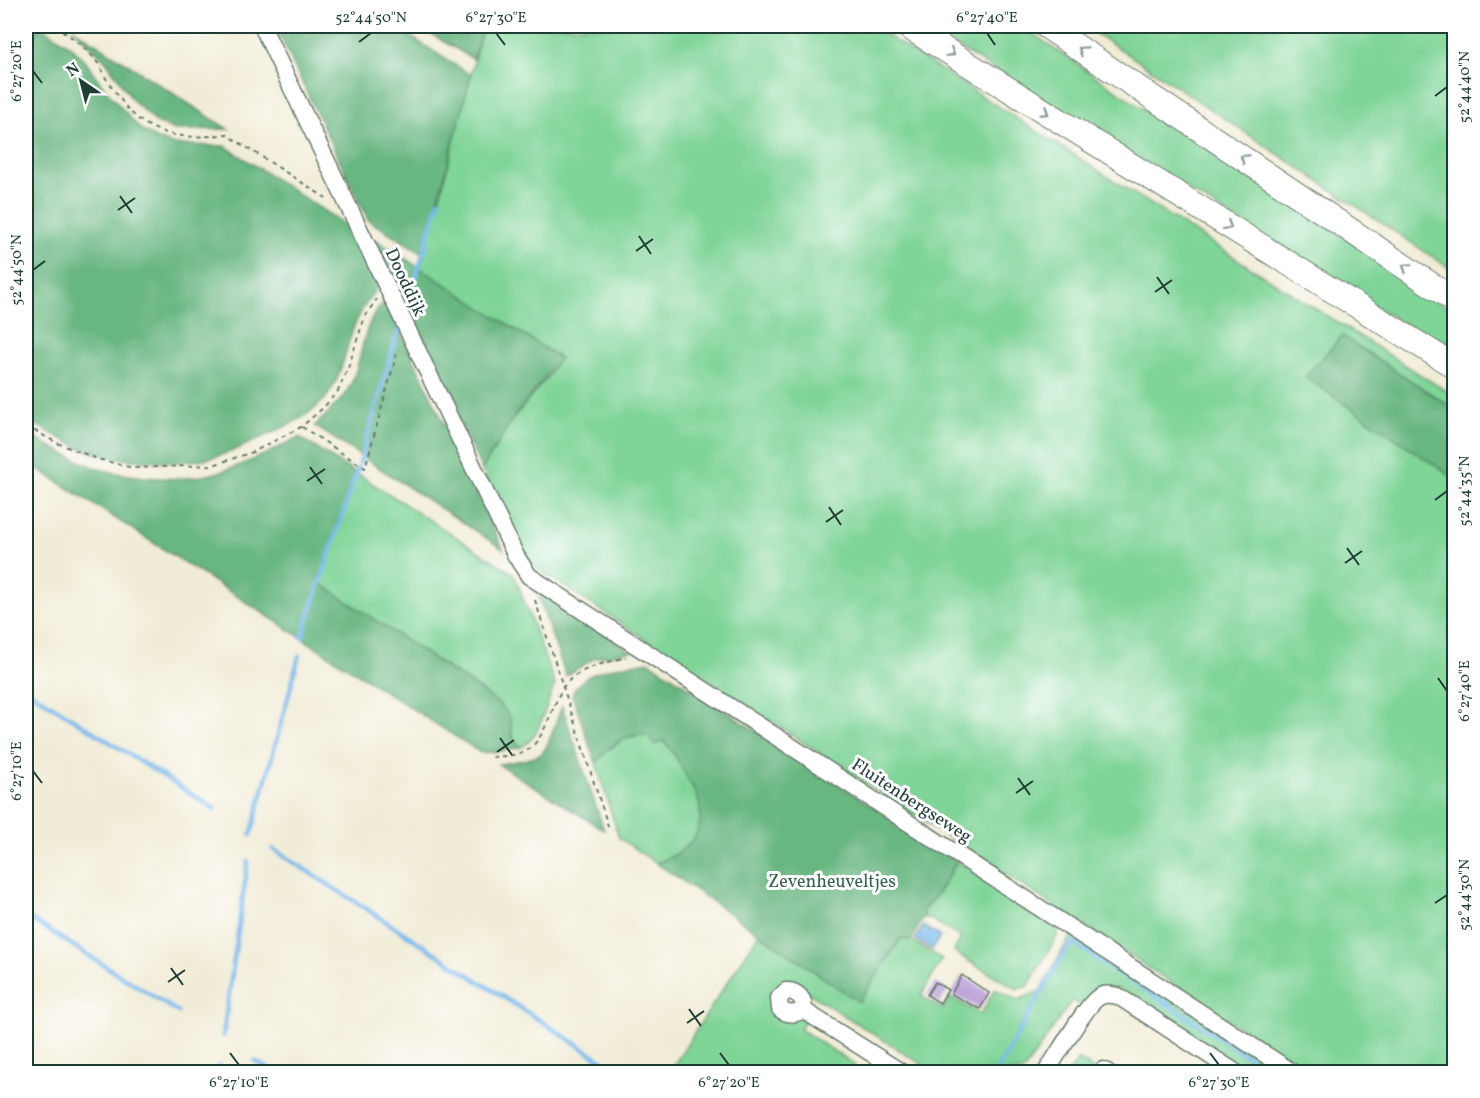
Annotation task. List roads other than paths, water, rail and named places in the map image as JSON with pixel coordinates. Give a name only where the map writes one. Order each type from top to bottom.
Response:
[{"type":"highway","points":[[907,26],[1455,366]]},
{"type":"highway","points":[[1046,26],[1455,300]]},
{"type":"highway","points":[[1413,340],[1455,379]]},
{"type":"street","name":"Dooddijk","points":[[262,26],[516,556]]},
{"type":"street","name":"Fluitenbergseweg","points":[[516,556],[533,579],[1292,1072]]},
{"type":"street","points":[[1046,1072],[1096,998],[1105,994],[1118,996],[1235,1072]]},
{"type":"street","points":[[803,1010],[901,1072]]},
{"type":"water","points":[[923,926],[940,936],[932,950],[915,939]]},
{"type":"waterway","points":[[405,314],[439,201]]},
{"type":"waterway","points":[[360,463],[400,324]]},
{"type":"waterway","points":[[302,637],[358,468]]},
{"type":"waterway","points":[[251,835],[299,656]]},
{"type":"waterway","points":[[26,689],[215,809]]},
{"type":"waterway","points":[[273,849],[620,1072]]},
{"type":"waterway","points":[[223,1036],[248,861]]},
{"type":"waterway","points":[[26,916],[178,1012]]},
{"type":"waterway","points":[[996,1072],[1067,948],[1073,943],[1272,1072]]},
{"type":"waterway","points":[[255,1061],[274,1072]]},
{"type":"waterway","points":[[218,1072],[219,1066]]},
{"type":"park label","name":"Zevenheuveltjes","points":[[832,881]]}]
